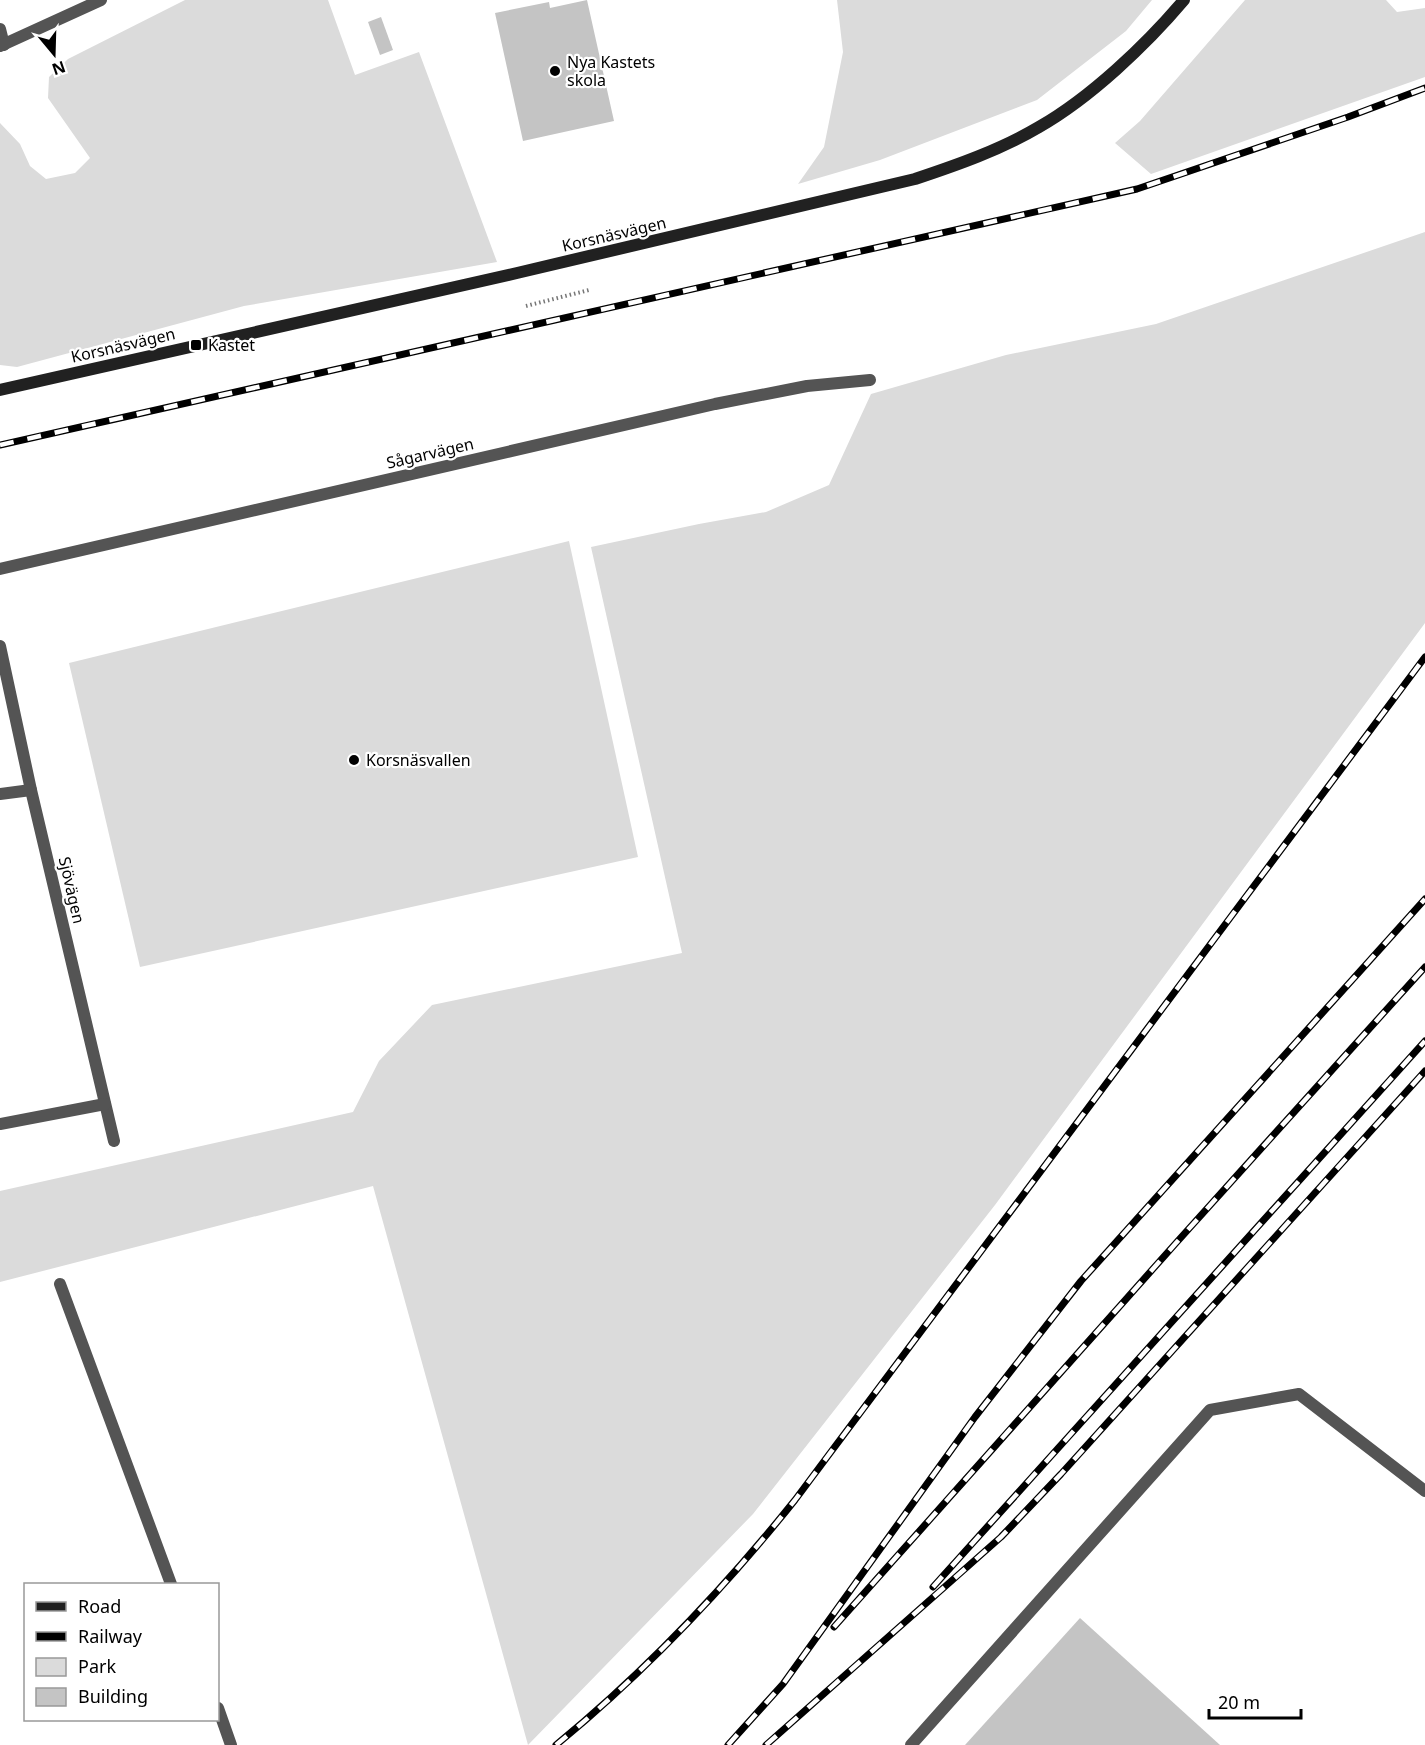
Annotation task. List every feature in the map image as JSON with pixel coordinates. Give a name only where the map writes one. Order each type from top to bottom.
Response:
[{"type":"street","points":[[0,29],[2,46],[101,0]]},
{"type":"street","name":"Korsnäsvägen","points":[[0,390],[915,180],[969,160],[1039,127],[1102,82],[1168,19],[1184,0]]},
{"type":"street","name":"Sågarvägen","points":[[0,569],[715,404],[807,386],[870,380]]},
{"type":"street","name":"Sjövägen","points":[[0,646],[31,790],[114,1141]]},
{"type":"street","points":[[0,794],[31,790]]},
{"type":"street","points":[[0,1125],[105,1104]]},
{"type":"street","points":[[60,1284],[171,1583]]},
{"type":"street","points":[[911,1745],[1210,1410],[1299,1394],[1425,1491]]},
{"type":"street","points":[[219,1711],[231,1745]]},
{"type":"path","points":[[526,306],[589,290]]},
{"type":"green space","points":[[185,0],[328,0],[355,75],[419,52],[497,262],[244,306],[17,367],[0,365],[0,123],[20,144],[30,166],[46,179],[75,173],[90,158],[48,98],[49,77],[68,59]]},
{"type":"green space","points":[[837,0],[1152,0],[1126,31],[1037,100],[880,160],[798,184],[824,147],[843,52]]},
{"type":"green space","points":[[1245,0],[1386,0],[1397,12],[1425,8],[1425,77],[1151,174],[1115,143],[1140,121]]},
{"type":"green space","points":[[1425,232],[1425,623],[995,1205],[753,1514],[528,1745],[373,1186],[0,1282],[0,1191],[353,1112],[379,1061],[432,1005],[682,953],[591,547],[766,512],[829,485],[871,394],[1006,355],[1156,324]]},
{"type":"green space","name":"Korsnäsvallen","points":[[569,541],[638,857],[140,967],[69,663]]},
{"type":"building","name":"Nya Kastets skola","points":[[587,0],[614,121],[523,141],[495,13],[549,2],[550,8]]},
{"type":"building","points":[[381,17],[393,50],[380,55],[368,22]]},
{"type":"building","points":[[1080,1618],[1220,1745],[965,1745]]},
{"type":"railway","points":[[0,445],[1137,189],[1348,117],[1425,88]]},
{"type":"railway","points":[[556,1745],[621,1689],[682,1629],[740,1566],[795,1500],[1425,657]]},
{"type":"railway","points":[[728,1745],[783,1684],[975,1417],[1081,1281],[1425,899]]},
{"type":"railway","points":[[834,1627],[1425,967]]},
{"type":"railway","points":[[933,1587],[1425,1041]]},
{"type":"railway","points":[[766,1745],[1001,1537],[1061,1474],[1425,1071]]},
{"type":"place","name":"Nya Kastets skola","points":[[555,71]]},
{"type":"place","name":"Kastet","points":[[196,345]]},
{"type":"place","name":"Korsnäsvallen","points":[[354,760]]}]
